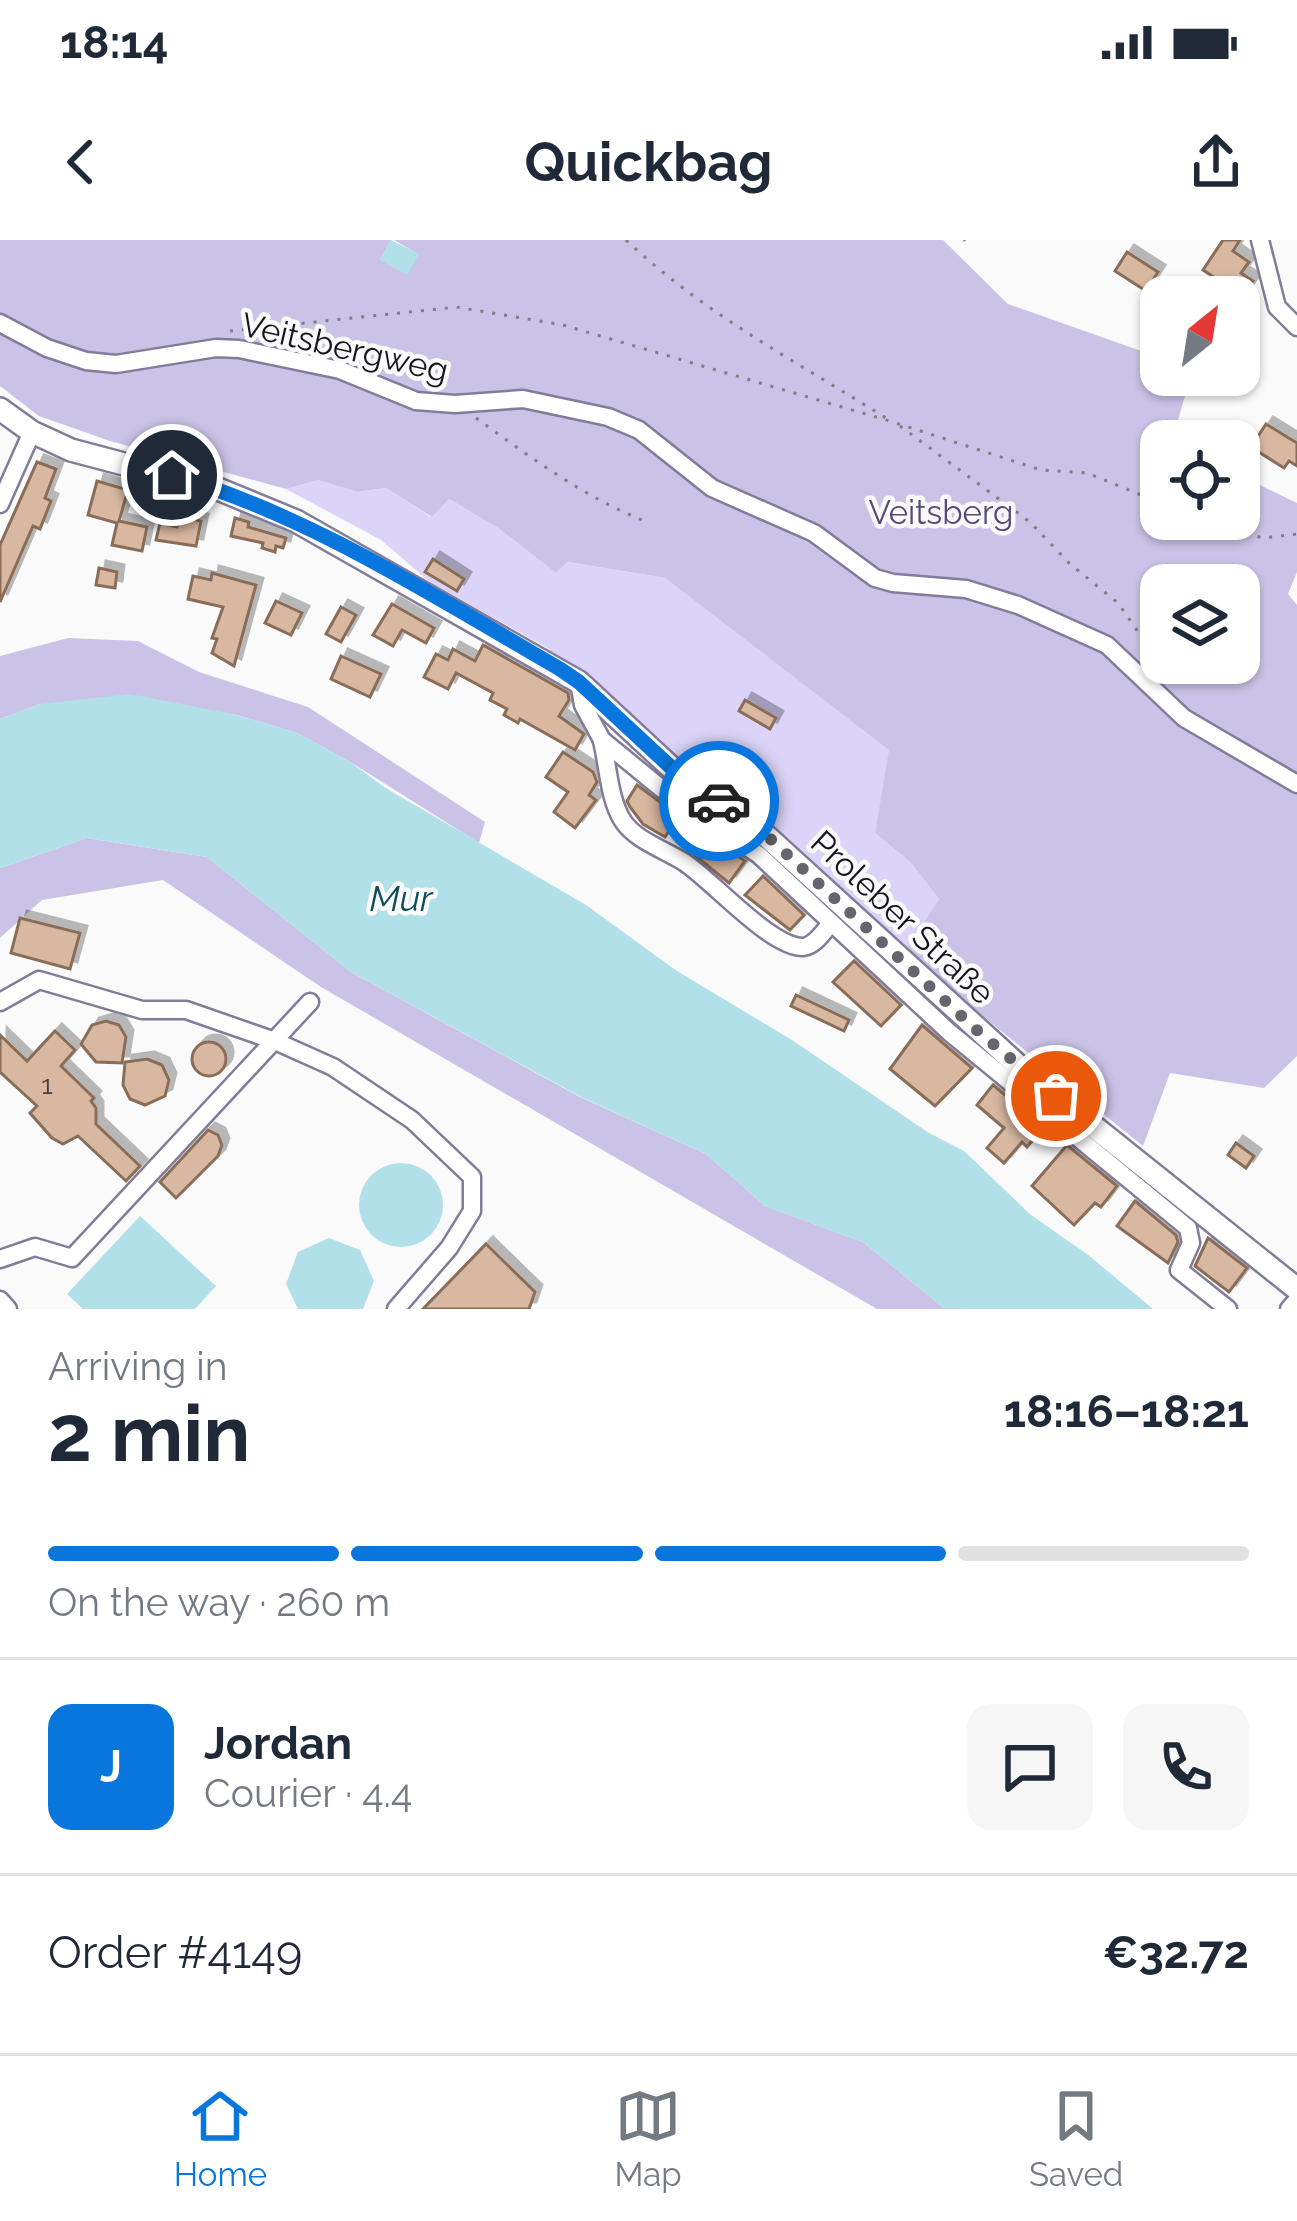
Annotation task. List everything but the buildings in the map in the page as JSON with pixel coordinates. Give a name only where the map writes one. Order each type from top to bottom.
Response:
[{"type":"main road","name":"Proleber Straße","points":[[0,409],[32,432],[86,454],[218,489],[296,521],[579,682],[676,772],[763,832],[1023,1070],[1297,1289]]},
{"type":"street","points":[[1260,240],[1277,307],[1297,328]]},
{"type":"street","name":"Veitsbergweg","points":[[0,323],[47,348],[86,361],[129,363],[216,348],[239,349],[340,370],[416,401],[455,404],[523,399],[608,417],[639,430],[712,488],[814,533],[875,578],[966,589],[1018,605],[1107,644],[1184,718],[1297,784]]},
{"type":"street","points":[[0,504],[32,432]]},
{"type":"street","name":"Proleber Straße","points":[[579,682],[583,705],[602,740],[662,789],[759,855],[949,1032],[1188,1228],[1191,1243],[1179,1270],[1228,1309]]},
{"type":"street","points":[[602,740],[618,810],[635,833],[685,863],[783,940],[803,946],[813,943],[831,923]]},
{"type":"street","points":[[0,1002],[39,980],[142,1010],[186,1010],[333,1067],[412,1120],[472,1177],[472,1211],[449,1248],[396,1309]]},
{"type":"street","points":[[0,1259],[35,1247],[72,1258],[310,1002]]},
{"type":"street","points":[[0,1300],[8,1309]]},
{"type":"street","points":[[1289,1309],[1297,1300]]},
{"type":"path","points":[[626,240],[662,274],[726,320],[893,422],[1030,522],[1069,563],[1118,603],[1148,646],[1136,669]]},
{"type":"path","points":[[224,331],[456,307],[563,326],[1041,470],[1087,473],[1140,494]]},
{"type":"path","points":[[455,404],[524,454],[616,510],[647,522]]},
{"type":"path","points":[[1260,537],[1297,534]]},
{"type":"shaded area","points":[[318,480],[357,492],[386,488],[431,517],[449,499],[498,528],[556,573],[568,562],[665,578],[890,750],[875,833],[911,863],[939,899],[905,951],[772,828],[667,750],[585,675],[544,646],[431,583],[381,540],[286,489]]},
{"type":"green space","name":"Veitsberg","points":[[0,240],[391,240],[380,260],[418,254],[394,240],[943,240],[1008,304],[1140,351],[1140,396],[1185,396],[1178,420],[1140,420],[1140,540],[1260,540],[1260,485],[1297,503],[1297,572],[1288,594],[1297,605],[1297,1056],[1264,1088],[1170,1073],[1143,1146],[907,948],[939,899],[911,863],[875,833],[889,750],[665,578],[568,562],[556,573],[498,528],[449,499],[432,517],[386,488],[357,492],[318,480],[286,489],[110,441],[39,416],[0,386]]},
{"type":"green space","points":[[68,638],[138,641],[199,672],[308,707],[485,822],[479,843],[297,733],[237,715],[195,709],[40,704],[0,719],[0,656]]},
{"type":"green space","points":[[87,838],[207,857],[351,972],[580,1097],[706,1154],[765,1206],[863,1242],[945,1309],[877,1309],[321,987],[163,880],[42,900],[0,938],[0,868]]},
{"type":"water","points":[[391,240],[419,254],[407,275],[380,260]]},
{"type":"water","name":"Mur","points":[[130,694],[237,715],[297,733],[352,763],[384,787],[586,905],[677,971],[964,1151],[1031,1215],[1153,1309],[945,1309],[863,1242],[765,1206],[706,1154],[581,1097],[351,972],[207,857],[87,838],[0,868],[0,719],[40,704]]},
{"type":"water","points":[[401,1163],[430,1176],[443,1205],[430,1234],[401,1247],[372,1234],[359,1205],[372,1176]]},
{"type":"water","points":[[140,1216],[216,1286],[195,1309],[83,1309],[67,1294]]},
{"type":"water","points":[[329,1238],[360,1250],[374,1281],[363,1309],[298,1309],[286,1284],[298,1252]]},
{"type":"way so far","points":[[719,801],[763,832],[981,1034],[1056,1096]]},
{"type":"route","points":[[172,475],[296,521],[560,669],[676,772],[719,801]]}]
